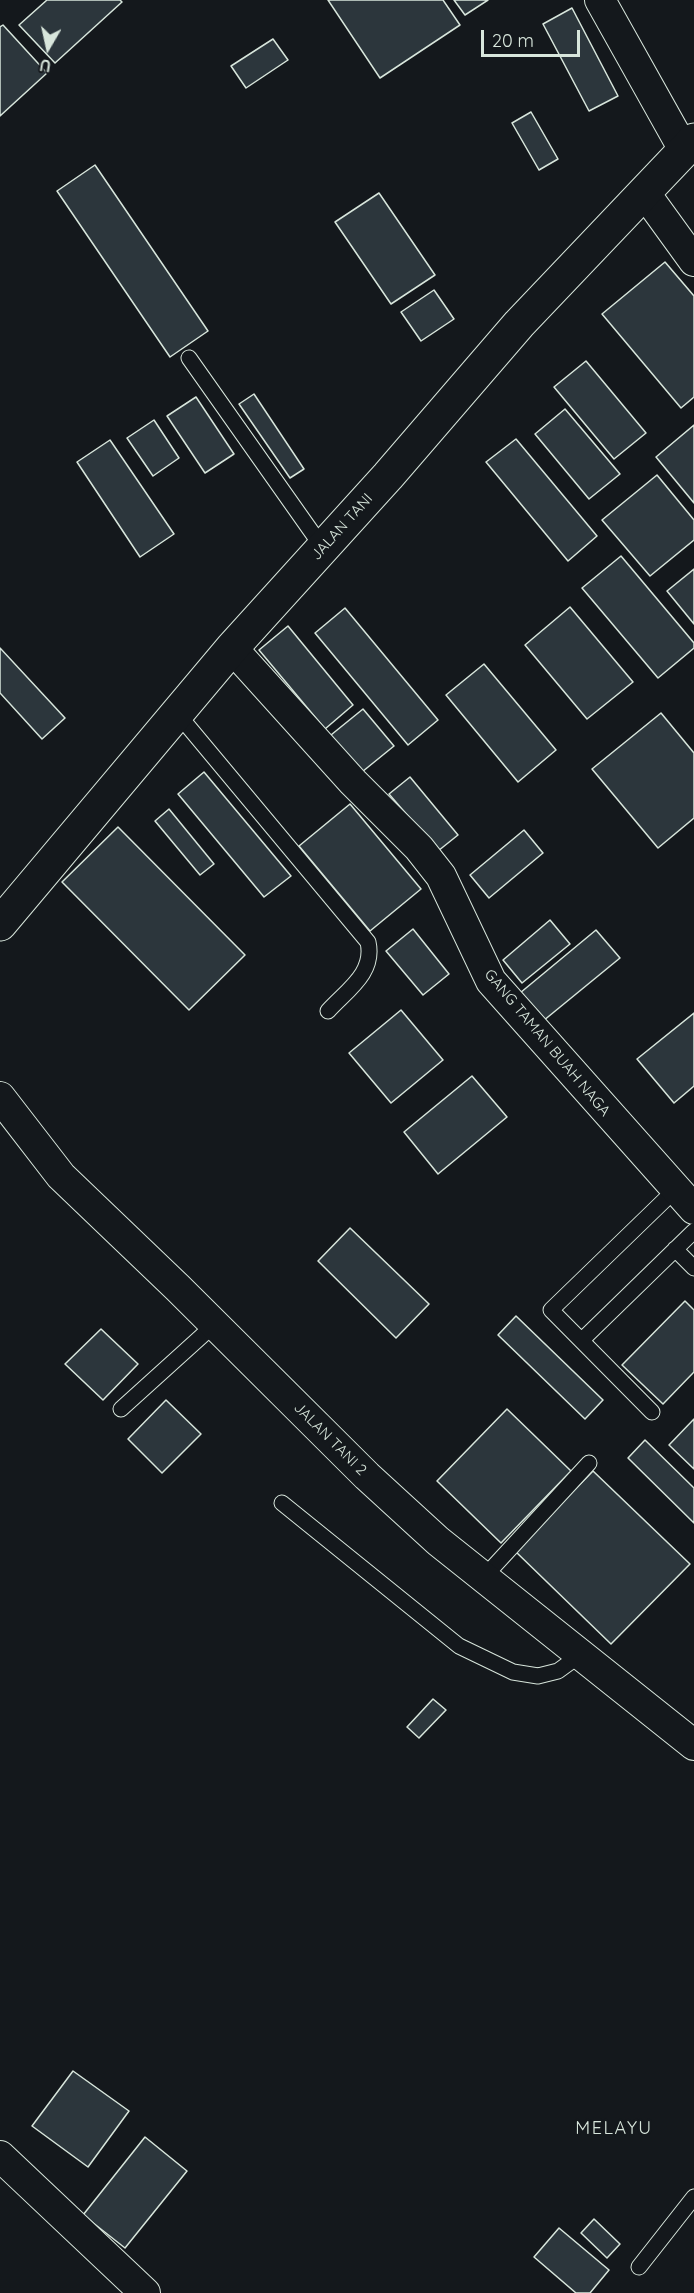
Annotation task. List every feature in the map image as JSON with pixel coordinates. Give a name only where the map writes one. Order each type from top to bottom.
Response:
[{"type":"highway","name":"JALAN TANI","points":[[0,924],[232,648],[323,548],[519,324],[689,145]]},
{"type":"street","points":[[600,0],[689,145]]},
{"type":"street","points":[[644,192],[694,261]]},
{"type":"street","name":"GANG TAMAN BUAH NAGA","points":[[232,648],[353,782],[419,848],[441,876],[491,981],[685,1199]]},
{"type":"street","name":"JALAN TANI 2","points":[[0,1097],[61,1176],[215,1324],[367,1476],[438,1541],[694,1745]]},
{"type":"street","points":[[0,2156],[145,2293]]},
{"type":"lane","points":[[189,358],[323,548]]},
{"type":"lane","points":[[177,713],[368,942],[371,954],[367,970],[328,1011]]},
{"type":"lane","points":[[652,1412],[551,1310],[685,1199]]},
{"type":"lane","points":[[582,1340],[694,1231]]},
{"type":"lane","points":[[675,1249],[694,1268]]},
{"type":"lane","points":[[121,1409],[215,1324]]},
{"type":"lane","points":[[484,1577],[589,1463]]},
{"type":"lane","points":[[282,1503],[459,1646],[513,1672],[538,1676],[558,1671],[580,1655]]},
{"type":"lane","points":[[639,2267],[694,2197]]},
{"type":"building","points":[[47,0],[120,0],[122,2],[55,63],[19,25]]},
{"type":"building","points":[[328,0],[443,0],[460,25],[380,78]]},
{"type":"building","points":[[454,0],[488,0],[465,15]]},
{"type":"building","points":[[572,8],[618,96],[589,111],[543,24]]},
{"type":"building","points":[[3,25],[47,73],[0,116],[0,27]]},
{"type":"building","points":[[273,39],[288,60],[246,88],[231,66]]},
{"type":"building","points":[[531,112],[558,159],[539,170],[512,123]]},
{"type":"building","points":[[95,165],[208,331],[170,357],[57,191]]},
{"type":"building","points":[[379,193],[435,275],[391,304],[335,222]]},
{"type":"building","points":[[665,262],[694,296],[694,397],[681,408],[602,314]]},
{"type":"building","points":[[434,290],[454,319],[421,341],[401,312]]},
{"type":"building","points":[[586,361],[646,433],[614,459],[554,387]]},
{"type":"building","points":[[254,394],[304,469],[290,478],[239,404]]},
{"type":"building","points":[[196,397],[234,454],[205,473],[167,416]]},
{"type":"building","points":[[565,409],[620,474],[589,499],[535,434]]},
{"type":"building","points":[[154,420],[179,458],[153,476],[127,438]]},
{"type":"building","points":[[694,425],[694,503],[656,457]]},
{"type":"building","points":[[516,439],[597,536],[568,561],[486,462]]},
{"type":"building","points":[[110,440],[174,534],[140,557],[77,462]]},
{"type":"building","points":[[657,475],[694,520],[694,540],[650,576],[602,520]]},
{"type":"building","points":[[621,556],[694,643],[694,648],[658,678],[582,588]]},
{"type":"building","points":[[694,569],[694,624],[667,591]]},
{"type":"building","points":[[570,607],[633,682],[587,719],[525,645]]},
{"type":"building","points":[[345,608],[438,720],[408,745],[315,633]]},
{"type":"building","points":[[288,626],[353,705],[325,729],[259,650]]},
{"type":"building","points":[[0,648],[65,718],[42,739],[0,693]]},
{"type":"building","points":[[484,664],[556,750],[518,782],[446,695]]},
{"type":"building","points":[[363,709],[394,746],[357,776],[326,739]]},
{"type":"building","points":[[661,713],[694,753],[694,818],[658,848],[592,769]]},
{"type":"building","points":[[204,772],[291,876],[264,897],[178,794]]},
{"type":"building","points":[[410,777],[458,835],[438,851],[389,794]]},
{"type":"building","points":[[350,804],[421,889],[370,931],[299,846]]},
{"type":"building","points":[[169,809],[214,864],[200,875],[155,821]]},
{"type":"building","points":[[118,827],[245,955],[189,1010],[62,882]]},
{"type":"building","points":[[524,830],[543,853],[489,898],[470,875]]},
{"type":"building","points":[[550,920],[570,944],[522,983],[503,960]]},
{"type":"building","points":[[413,929],[449,974],[423,995],[386,951]]},
{"type":"building","points":[[596,930],[620,958],[543,1021],[520,993]]},
{"type":"building","points":[[401,1010],[443,1060],[391,1103],[349,1053]]},
{"type":"building","points":[[694,1013],[694,1086],[674,1103],[637,1059]]},
{"type":"building","points":[[472,1076],[507,1117],[438,1174],[404,1132]]},
{"type":"building","points":[[350,1228],[429,1304],[396,1338],[318,1261]]},
{"type":"building","points":[[685,1301],[694,1310],[694,1372],[663,1404],[622,1365]]},
{"type":"building","points":[[516,1316],[603,1400],[585,1419],[498,1335]]},
{"type":"building","points":[[101,1329],[138,1364],[103,1400],[65,1364]]},
{"type":"building","points":[[166,1400],[201,1434],[162,1473],[128,1439]]},
{"type":"building","points":[[507,1409],[571,1471],[501,1543],[437,1481]]},
{"type":"building","points":[[694,1419],[694,1469],[669,1445]]},
{"type":"building","points":[[645,1440],[694,1488],[694,1523],[628,1458]]},
{"type":"building","points":[[593,1471],[690,1564],[611,1644],[515,1551]]},
{"type":"building","points":[[433,1699],[446,1710],[419,1738],[407,1727]]},
{"type":"building","points":[[73,2071],[129,2111],[88,2167],[32,2126]]},
{"type":"building","points":[[145,2137],[187,2171],[125,2248],[83,2215]]},
{"type":"building","points":[[594,2219],[620,2244],[607,2258],[581,2233]]},
{"type":"building","points":[[559,2228],[609,2270],[590,2293],[576,2293],[534,2257]]},
{"type":"district","name":"MELAYU","points":[[614,2129]]}]
